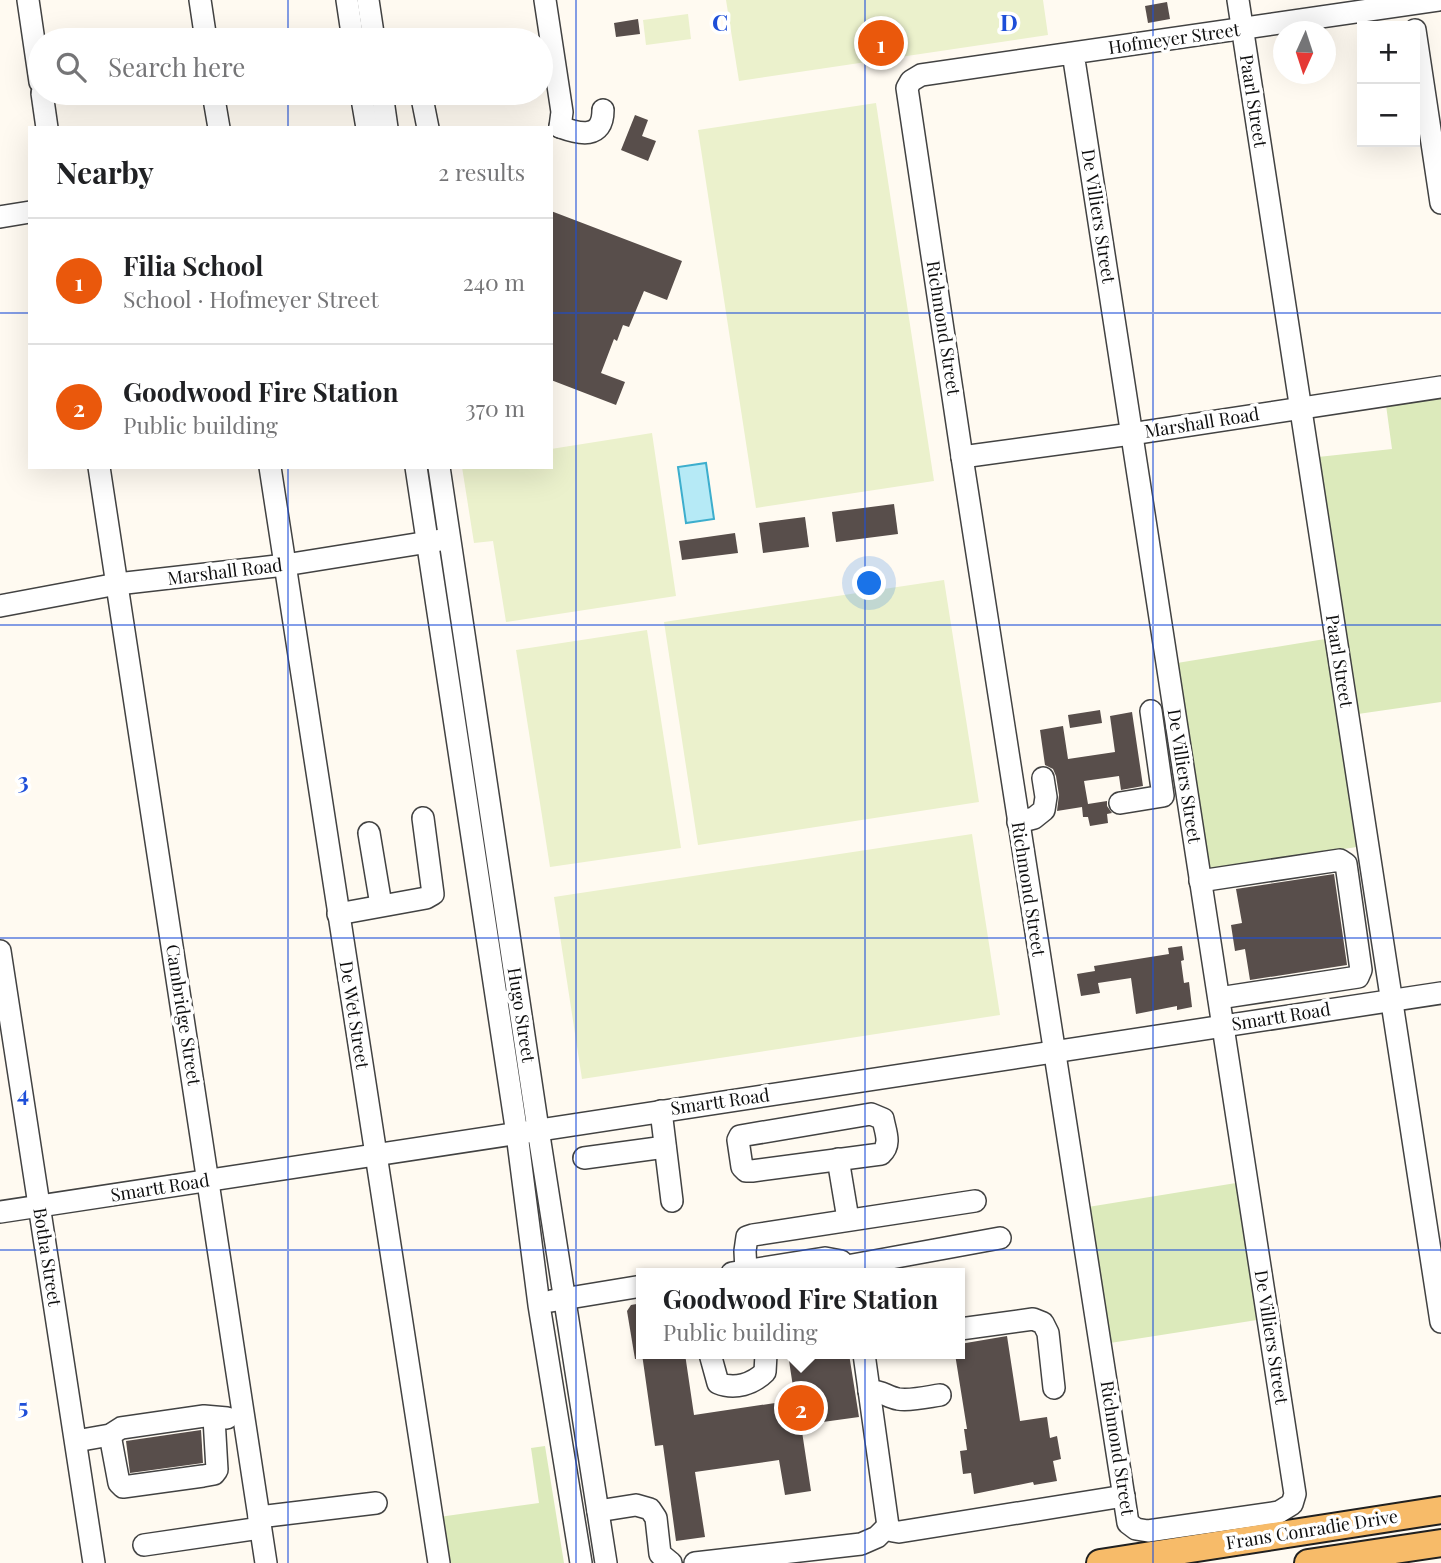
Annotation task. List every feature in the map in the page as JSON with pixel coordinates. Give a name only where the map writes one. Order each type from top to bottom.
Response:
[{"type":"main road","name":"Frans Conradie Drive","points":[[1100,1563],[1441,1510]]},
{"type":"main road","name":"Frans Conradie Drive","points":[[1308,1563],[1441,1543]]},
{"type":"street","points":[[28,0],[32,28]]},
{"type":"street","points":[[200,0],[204,28]]},
{"type":"street","points":[[347,0],[351,28]]},
{"type":"street","points":[[368,0],[372,28]]},
{"type":"street","points":[[545,0],[549,28]]},
{"type":"street","name":"Paarl Street","points":[[1238,0],[1441,1322]]},
{"type":"street","name":"Hofmeyer Street","points":[[911,80],[921,75],[1438,0]]},
{"type":"street","points":[[1410,2],[1413,21]]},
{"type":"street","points":[[553,53],[562,112],[556,129],[580,134],[591,132],[599,125],[603,110]]},
{"type":"street","name":"De Villiers Street","points":[[1073,53],[1294,1485],[1294,1499]]},
{"type":"street","points":[[1420,67],[1441,203]]},
{"type":"street","name":"Richmond Street","points":[[911,80],[907,91],[962,457],[1128,1523],[1136,1529],[1148,1531],[1279,1512],[1288,1508],[1294,1499]]},
{"type":"street","points":[[44,105],[47,126]]},
{"type":"street","points":[[216,105],[219,126]]},
{"type":"street","points":[[363,105],[366,126]]},
{"type":"street","points":[[384,105],[387,126]]},
{"type":"street","points":[[423,105],[428,126]]},
{"type":"street","points":[[0,217],[28,212]]},
{"type":"street","name":"Marshall Road","points":[[962,457],[1441,387]]},
{"type":"street","name":"Cambridge Street","points":[[99,469],[266,1563]]},
{"type":"street","name":"De Wet Street","points":[[271,469],[439,1563]]},
{"type":"street","name":"Hugo Street","points":[[416,469],[528,1131],[564,1297],[606,1563]]},
{"type":"street","name":"Hugo Street","points":[[439,469],[528,1131],[539,1305],[581,1563]]},
{"type":"street","name":"Marshall Road","points":[[0,606],[117,584],[285,565],[450,538]]},
{"type":"street","points":[[1151,710],[1163,796]]},
{"type":"street","points":[[1018,822],[1034,818],[1044,810],[1046,797],[1043,778]]},
{"type":"street","points":[[1120,803],[1186,792]]},
{"type":"street","points":[[338,914],[426,898],[433,894],[423,818]]},
{"type":"street","points":[[369,833],[381,905]]},
{"type":"street","points":[[1200,881],[1340,860],[1346,864],[1355,918],[1361,972],[1358,977],[1219,998]]},
{"type":"street","points":[[1355,918],[1378,912]]},
{"type":"street","name":"Botha Street","points":[[0,951],[94,1563]]},
{"type":"street","name":"Smartt Road","points":[[0,1212],[1441,993]]},
{"type":"street","points":[[661,1111],[671,1201]]},
{"type":"street","points":[[868,1114],[876,1114],[883,1119],[888,1142],[883,1152],[838,1159],[746,1171],[741,1167],[738,1140],[746,1133],[868,1114]]},
{"type":"street","points":[[584,1158],[664,1147]]},
{"type":"street","points":[[838,1159],[848,1219]]},
{"type":"street","points":[[740,1268],[747,1237],[975,1201]]},
{"type":"street","points":[[854,1268],[1000,1238]]},
{"type":"street","points":[[764,1268],[833,1258],[848,1268]]},
{"type":"street","points":[[539,1305],[564,1297],[636,1287]]},
{"type":"street","points":[[965,1328],[1039,1320],[1048,1333],[1054,1388]]},
{"type":"street","points":[[711,1359],[718,1383],[726,1386],[756,1381],[765,1372],[766,1359]]},
{"type":"street","points":[[865,1359],[888,1526],[893,1531],[1124,1496]]},
{"type":"street","points":[[869,1391],[904,1400],[940,1395]]},
{"type":"street","points":[[555,1403],[580,1399]]},
{"type":"street","points":[[76,1441],[110,1435],[121,1428],[204,1416],[243,1416]]},
{"type":"street","points":[[110,1435],[119,1483],[123,1486],[203,1476],[214,1474],[218,1470],[214,1418]]},
{"type":"street","points":[[144,1545],[376,1503]]},
{"type":"street","points":[[598,1511],[636,1505],[650,1509],[656,1518],[660,1553],[671,1563]]},
{"type":"street","points":[[695,1563],[862,1544],[877,1537],[888,1526]]},
{"type":"green space","points":[[726,0],[1043,0],[1048,35],[739,81]]},
{"type":"green space","points":[[688,14],[691,39],[646,45],[643,20]]},
{"type":"green space","points":[[876,103],[934,481],[756,508],[698,130]]},
{"type":"green space","points":[[1441,397],[1441,702],[1358,714],[1318,457],[1392,449],[1386,405]]},
{"type":"green space","points":[[652,433],[676,596],[506,622],[493,541],[474,543],[462,469],[553,469],[553,449]]},
{"type":"green space","points":[[944,580],[979,802],[698,845],[664,622]]},
{"type":"green space","points":[[647,630],[681,848],[550,867],[516,650]]},
{"type":"green space","points":[[1325,639],[1357,847],[1209,869],[1177,663]]},
{"type":"green space","points":[[972,834],[1000,1015],[582,1079],[554,897]]},
{"type":"green space","points":[[1236,1183],[1257,1320],[1110,1343],[1088,1207]]},
{"type":"green space","points":[[545,1446],[564,1563],[447,1563],[439,1517],[539,1503],[531,1448]]},
{"type":"water","points":[[706,463],[714,519],[686,523],[678,467]]},
{"type":"building","points":[[1167,2],[1170,19],[1148,23],[1145,6]]},
{"type":"building","points":[[638,19],[640,34],[616,37],[614,23]]},
{"type":"building","points":[[635,115],[648,120],[642,136],[656,141],[648,161],[621,150]]},
{"type":"building","points":[[553,212],[682,261],[667,300],[644,291],[629,327],[623,325],[617,341],[614,339],[601,373],[625,382],[616,405],[553,381]]},
{"type":"building","points":[[894,504],[898,534],[836,542],[832,512]]},
{"type":"building","points":[[805,517],[809,547],[763,553],[759,523]]},
{"type":"building","points":[[735,533],[738,553],[682,560],[679,541]]},
{"type":"building","points":[[1100,710],[1102,723],[1070,728],[1068,715]]},
{"type":"building","points":[[1132,712],[1143,786],[1121,790],[1119,776],[1084,781],[1088,804],[1107,801],[1112,813],[1107,814],[1108,823],[1090,826],[1088,817],[1083,817],[1082,807],[1057,811],[1059,795],[1056,776],[1053,769],[1045,765],[1040,730],[1063,726],[1068,759],[1115,752],[1110,716]]},
{"type":"building","points":[[1334,874],[1347,965],[1250,980],[1245,949],[1235,951],[1231,925],[1242,923],[1236,889]]},
{"type":"building","points":[[1182,946],[1184,983],[1189,982],[1192,1007],[1177,1010],[1177,1006],[1136,1014],[1131,978],[1098,983],[1100,993],[1081,996],[1077,974],[1095,971],[1094,966],[1169,954],[1168,948]]},
{"type":"building","points":[[636,1304],[636,1359],[627,1311],[631,1305]]},
{"type":"building","points":[[1007,1336],[1020,1421],[1047,1417],[1050,1438],[1057,1436],[1061,1459],[1053,1461],[1057,1481],[1034,1485],[1033,1482],[974,1494],[971,1473],[963,1474],[960,1451],[967,1450],[964,1429],[967,1429],[956,1359],[965,1359],[965,1343]]},
{"type":"building","points":[[643,1359],[686,1359],[694,1415],[795,1400],[789,1359],[850,1359],[859,1417],[801,1425],[811,1491],[785,1495],[779,1460],[695,1472],[705,1537],[676,1541],[663,1445],[655,1446]]},
{"type":"building","points":[[201,1430],[203,1463],[130,1473],[126,1441]]},
{"type":"place","name":"Filia School","points":[[881,43]]},
{"type":"place","name":"Goodwood Fire Station","points":[[801,1408]]}]
